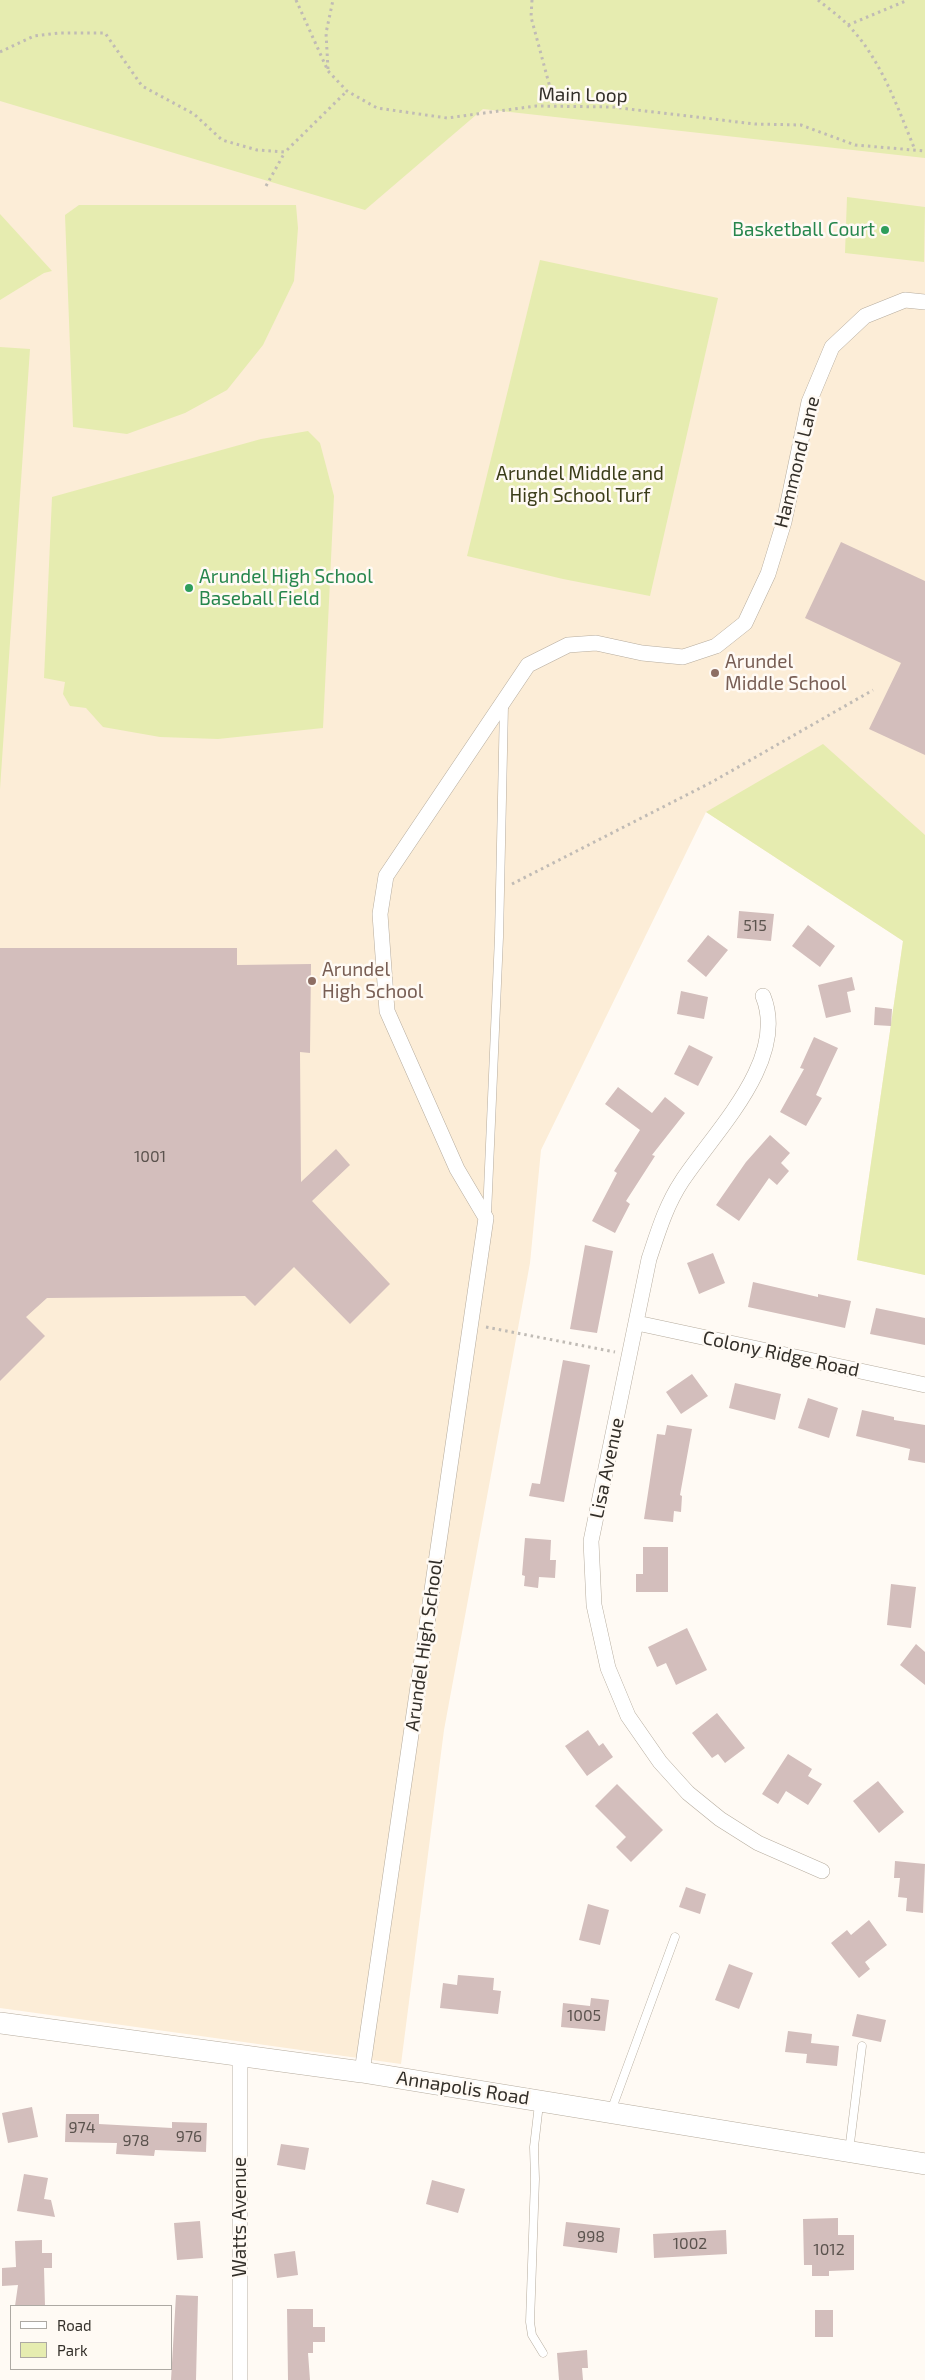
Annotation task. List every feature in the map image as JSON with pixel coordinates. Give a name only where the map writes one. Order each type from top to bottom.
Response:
[{"type":"main road","name":"Annapolis Road","points":[[0,2023],[362,2072],[925,2164]]},
{"type":"street","name":"Hammond Lane","points":[[505,699],[528,665],[568,645],[596,643],[642,653],[683,657],[716,646],[745,623],[768,574],[784,522],[809,402],[832,347],[865,316],[905,300],[925,302]]},
{"type":"street","points":[[486,1218],[457,1169],[387,1011],[380,914],[386,876],[505,699]]},
{"type":"street","name":"Lisa Avenue","points":[[763,996],[769,1011],[768,1038],[763,1056],[735,1109],[681,1182],[662,1219],[649,1259],[591,1541],[594,1605],[608,1668],[628,1716],[660,1762],[688,1793],[720,1819],[758,1843],[822,1871]]},
{"type":"street","name":"Arundel High School","points":[[362,2072],[486,1218]]},
{"type":"street","name":"Colony Ridge Road","points":[[637,1323],[925,1385]]},
{"type":"street","name":"Watts Avenue","points":[[240,2054],[240,2380]]},
{"type":"lane","name":"Arundel High School","points":[[486,1218],[500,890],[505,699]]},
{"type":"lane","points":[[611,2113],[675,1937]]},
{"type":"lane","points":[[849,2152],[862,2046]]},
{"type":"lane","points":[[540,2101],[534,2147],[535,2180],[530,2322],[532,2335],[543,2353]]},
{"type":"path","name":"Main Loop","points":[[296,0],[328,71],[347,91],[377,108],[447,118],[536,106],[612,107],[755,124],[801,125],[855,145],[925,150]]},
{"type":"path","points":[[328,71],[326,33],[333,0]]},
{"type":"path","points":[[532,0],[531,17],[555,106]]},
{"type":"path","points":[[818,0],[848,25],[865,46],[889,85],[915,150]]},
{"type":"path","points":[[848,25],[908,0]]},
{"type":"path","points":[[0,52],[34,36],[60,33],[105,32],[142,86],[194,114],[222,140],[258,150],[285,152]]},
{"type":"path","points":[[266,186],[285,152],[347,91]]},
{"type":"path","points":[[500,890],[712,782],[873,690]]},
{"type":"path","points":[[471,1324],[630,1355]]},
{"type":"shaded area","name":"Arundel High School","points":[[0,0],[925,0],[925,1275],[857,1260],[903,941],[706,812],[541,1150],[530,1263],[444,1730],[401,2064],[0,2008]]},
{"type":"green space","points":[[0,0],[925,0],[925,158],[483,109],[365,210],[0,101]]},
{"type":"green space","name":"Basketball Court","points":[[847,197],[925,207],[924,262],[845,253]]},
{"type":"green space","points":[[79,205],[296,205],[298,228],[294,281],[263,345],[227,390],[185,413],[127,434],[73,427],[65,215]]},
{"type":"green space","points":[[0,214],[52,271],[44,273],[0,300]]},
{"type":"green space","name":"Arundel Middle and High School Turf","points":[[540,260],[718,298],[650,596],[563,579],[467,556]]},
{"type":"green space","points":[[0,347],[30,349],[0,789]]},
{"type":"green space","name":"Arundel High School Baseball Field","points":[[308,431],[320,443],[334,496],[323,728],[218,739],[160,737],[103,727],[86,708],[70,706],[63,694],[65,682],[44,678],[52,497],[261,439]]},
{"type":"green space","points":[[823,744],[925,835],[925,1275],[857,1260],[903,941],[706,812]]},
{"type":"building","name":"Arundel Middle School","points":[[841,542],[925,581],[925,755],[869,729],[901,663],[805,618]]},
{"type":"building","points":[[739,911],[774,914],[771,941],[737,938]]},
{"type":"building","points":[[808,925],[835,946],[820,967],[792,946]]},
{"type":"building","points":[[708,935],[728,950],[706,977],[687,961]]},
{"type":"building","name":"Arundel High School","points":[[0,948],[237,948],[237,965],[311,964],[310,1053],[300,1052],[301,1182],[336,1149],[350,1165],[312,1201],[390,1284],[350,1324],[294,1267],[255,1306],[245,1296],[47,1298],[26,1317],[45,1336],[0,1381]]},
{"type":"building","points":[[852,977],[855,990],[847,992],[851,1012],[826,1018],[818,985]]},
{"type":"building","points":[[681,991],[708,997],[704,1019],[677,1014]]},
{"type":"building","points":[[875,1007],[892,1009],[891,1026],[874,1025]]},
{"type":"building","points":[[814,1037],[838,1048],[816,1095],[822,1098],[806,1126],[780,1112],[804,1069],[800,1068]]},
{"type":"building","points":[[689,1045],[713,1057],[698,1086],[674,1074]]},
{"type":"building","points":[[618,1087],[652,1113],[665,1097],[685,1113],[652,1155],[655,1156],[626,1201],[630,1204],[615,1233],[592,1221],[617,1173],[614,1171],[640,1130],[605,1104]]},
{"type":"building","points":[[770,1135],[790,1153],[781,1163],[789,1171],[777,1185],[769,1178],[739,1221],[716,1205],[746,1162]]},
{"type":"building","points":[[585,1245],[613,1251],[597,1333],[570,1329]]},
{"type":"building","points":[[713,1253],[725,1283],[699,1294],[687,1263]]},
{"type":"building","points":[[753,1282],[818,1297],[818,1294],[851,1301],[845,1328],[748,1307]]},
{"type":"building","points":[[876,1308],[925,1318],[925,1345],[870,1334]]},
{"type":"building","points":[[563,1360],[590,1365],[564,1502],[529,1496],[532,1483],[540,1484]]},
{"type":"building","points":[[692,1374],[708,1396],[681,1414],[666,1392]]},
{"type":"building","points":[[735,1383],[781,1394],[775,1420],[729,1408]]},
{"type":"building","points":[[808,1398],[838,1408],[829,1438],[798,1428]]},
{"type":"building","points":[[862,1410],[894,1417],[894,1420],[925,1425],[925,1463],[908,1460],[910,1449],[856,1436]]},
{"type":"building","points":[[667,1425],[692,1429],[680,1495],[682,1496],[681,1512],[674,1511],[673,1522],[644,1519],[657,1434],[665,1435]]},
{"type":"building","points":[[525,1538],[551,1540],[550,1560],[556,1560],[555,1578],[539,1577],[538,1588],[524,1586],[525,1576],[522,1575]]},
{"type":"building","points":[[643,1547],[668,1547],[668,1592],[636,1592],[636,1574],[643,1574]]},
{"type":"building","points":[[891,1584],[916,1587],[911,1628],[887,1625]]},
{"type":"building","points":[[687,1628],[707,1670],[676,1685],[666,1663],[657,1667],[648,1647]]},
{"type":"building","points":[[916,1644],[925,1652],[925,1685],[900,1665]]},
{"type":"building","points":[[717,1713],[745,1748],[725,1763],[718,1754],[712,1758],[692,1733]]},
{"type":"building","points":[[588,1730],[599,1746],[603,1743],[613,1757],[587,1776],[565,1746]]},
{"type":"building","points":[[788,1754],[812,1769],[808,1776],[822,1784],[808,1805],[786,1791],[778,1804],[762,1794]]},
{"type":"building","points":[[878,1781],[904,1812],[879,1833],[853,1801]]},
{"type":"building","points":[[617,1784],[663,1830],[631,1862],[616,1847],[626,1837],[595,1806]]},
{"type":"building","points":[[895,1861],[925,1864],[923,1913],[906,1911],[907,1898],[898,1897],[900,1878],[894,1878]]},
{"type":"building","points":[[686,1887],[706,1894],[700,1914],[679,1907]]},
{"type":"building","points":[[588,1904],[609,1910],[600,1945],[579,1940]]},
{"type":"building","points":[[869,1920],[887,1945],[865,1962],[870,1969],[859,1978],[831,1943],[847,1930],[851,1935]]},
{"type":"building","points":[[729,1964],[753,1973],[739,2009],[715,2000]]},
{"type":"building","points":[[458,1975],[494,1978],[493,1990],[501,1991],[498,2014],[440,2008],[443,1983],[457,1985]]},
{"type":"building","points":[[591,1998],[609,2000],[605,2031],[561,2027],[563,2003],[590,2006]]},
{"type":"building","points":[[857,2014],[886,2020],[881,2042],[852,2036]]},
{"type":"building","points":[[788,2031],[812,2034],[811,2043],[839,2046],[837,2066],[806,2063],[807,2054],[785,2052]]},
{"type":"building","points":[[32,2107],[38,2137],[8,2143],[2,2113]]},
{"type":"building","points":[[66,2114],[99,2114],[99,2124],[172,2128],[172,2122],[207,2123],[206,2152],[155,2150],[154,2156],[116,2154],[117,2143],[65,2142]]},
{"type":"building","points":[[281,2144],[309,2148],[305,2170],[277,2165]]},
{"type":"building","points":[[24,2174],[48,2178],[44,2199],[51,2200],[55,2217],[17,2211]]},
{"type":"building","points":[[432,2180],[465,2189],[458,2213],[426,2204]]},
{"type":"building","points":[[838,2218],[838,2235],[854,2235],[854,2270],[829,2271],[829,2276],[812,2276],[812,2265],[804,2265],[803,2219]]},
{"type":"building","points":[[200,2221],[203,2258],[177,2260],[174,2223]]},
{"type":"building","points":[[566,2222],[620,2228],[617,2253],[563,2246]]},
{"type":"building","points":[[726,2230],[727,2254],[654,2258],[653,2234]]},
{"type":"building","points":[[42,2240],[42,2253],[52,2253],[52,2268],[44,2268],[45,2305],[15,2305],[18,2285],[2,2286],[2,2268],[16,2267],[15,2241]]},
{"type":"building","points":[[295,2251],[298,2275],[277,2278],[274,2254]]},
{"type":"building","points":[[176,2295],[198,2296],[196,2380],[171,2380]]},
{"type":"building","points":[[287,2309],[313,2309],[313,2327],[325,2327],[325,2342],[313,2342],[313,2353],[308,2353],[310,2380],[288,2380]]},
{"type":"building","points":[[815,2310],[833,2310],[833,2337],[815,2337]]},
{"type":"building","points":[[587,2350],[588,2368],[582,2368],[583,2380],[559,2380],[557,2353]]},
{"type":"place","name":"Basketball Court","points":[[885,230]]},
{"type":"place","name":"Arundel High School Baseball Field","points":[[189,588]]},
{"type":"place","name":"Arundel Middle School","points":[[715,673]]},
{"type":"place","name":"Arundel High School","points":[[312,981]]}]
